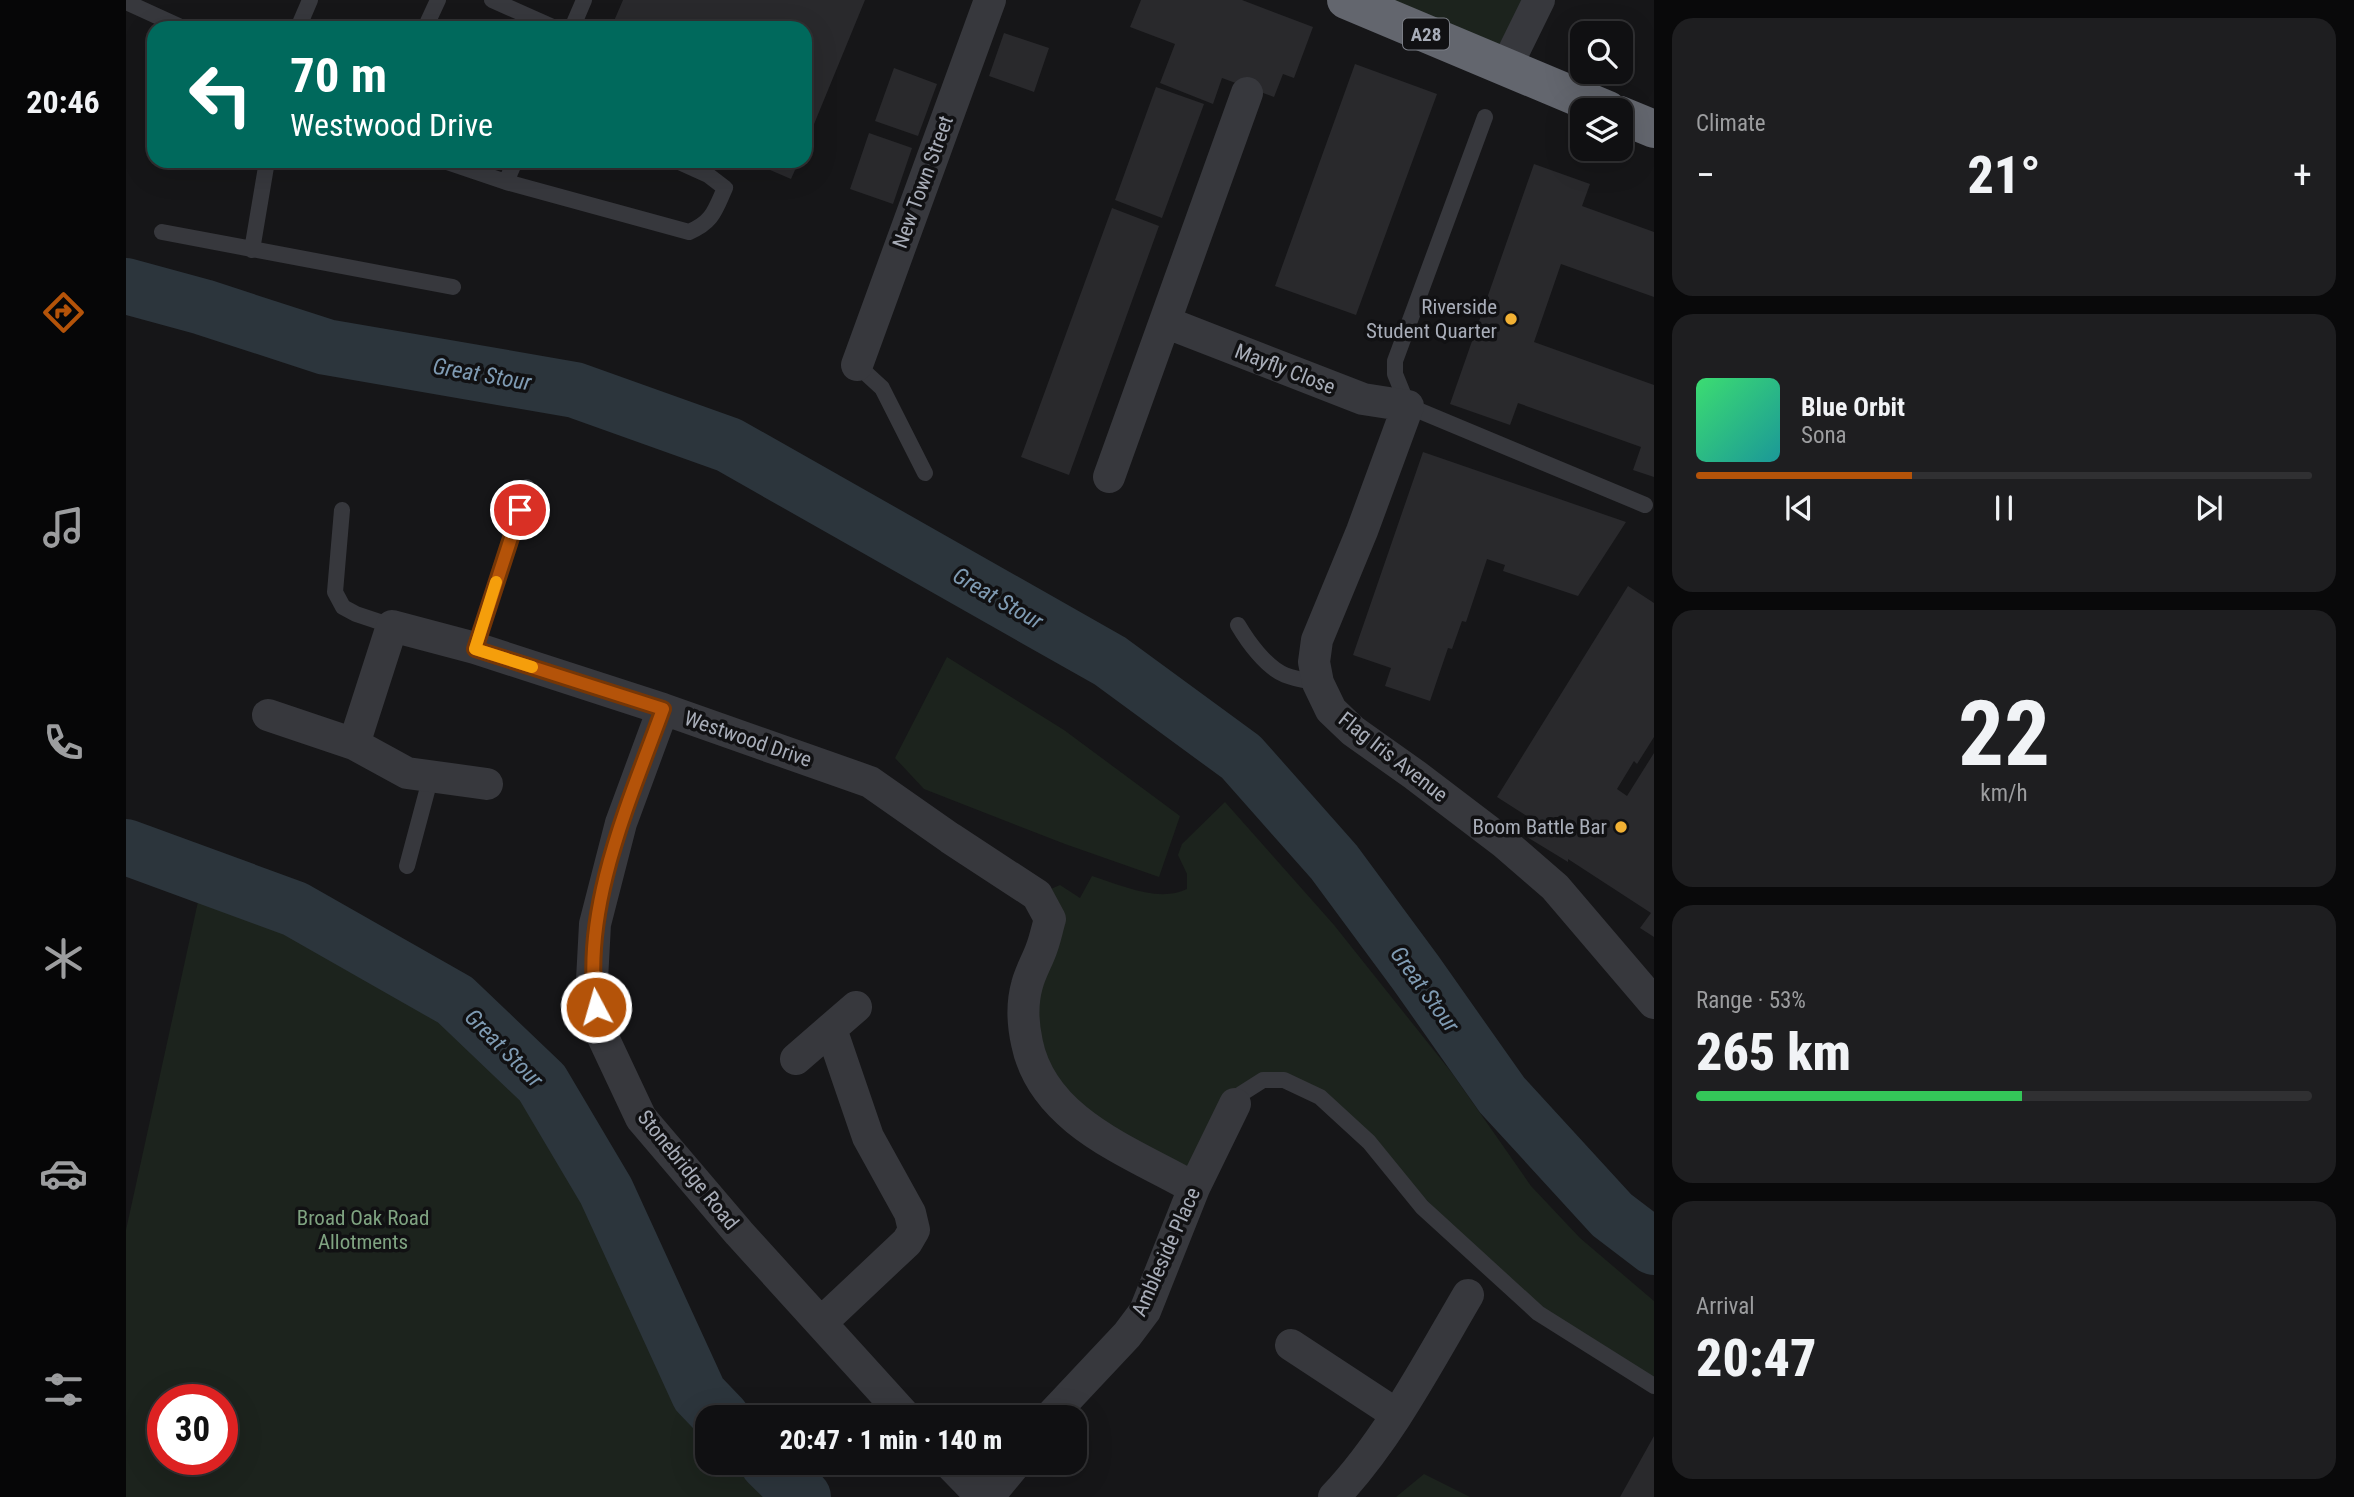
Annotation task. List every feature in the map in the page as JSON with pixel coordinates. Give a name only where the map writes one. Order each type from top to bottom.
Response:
[{"type":"highway","name":"A28","points":[[1346,0],[1580,98]]},
{"type":"highway","points":[[1633,120],[1654,129]]},
{"type":"street","name":"New Town Street","points":[[857,365],[990,0]]},
{"type":"street","points":[[1506,67],[1539,0]]},
{"type":"street","points":[[1109,477],[1247,93]]},
{"type":"street","name":"Mayfly Close","points":[[1165,322],[1363,399],[1408,407]]},
{"type":"street","name":"Flag Iris Avenue","points":[[1408,407],[1362,531],[1317,640],[1314,662],[1318,683],[1331,710],[1353,731],[1503,842],[1555,887],[1654,1003]]},
{"type":"street","points":[[354,744],[392,626]]},
{"type":"street","name":"Westwood Drive","points":[[392,626],[475,649],[663,709],[870,782],[950,838],[1049,890],[1050,919],[1043,946],[1027,986],[1023,1026],[1030,1058],[1043,1085],[1061,1107],[1095,1134],[1194,1188]]},
{"type":"street","name":"Stonebridge Road","points":[[663,709],[621,823],[595,924],[592,980],[601,1033],[641,1118],[724,1216],[895,1405]]},
{"type":"street","points":[[268,715],[354,744],[407,773],[486,784]]},
{"type":"street","points":[[796,1059],[856,1007]]},
{"type":"street","points":[[822,1322],[907,1242],[914,1230],[910,1213],[868,1137],[831,1029]]},
{"type":"street","name":"Ambleside Place","points":[[1061,1405],[1127,1335],[1145,1311],[1194,1188],[1235,1104]]},
{"type":"street","points":[[1334,1497],[1354,1476],[1396,1414],[1468,1296]]},
{"type":"street","points":[[1291,1345],[1396,1414]]},
{"type":"street","points":[[961,1475],[982,1497]]},
{"type":"street","points":[[988,1497],[1006,1475]]},
{"type":"lane","points":[[301,21],[310,0]]},
{"type":"lane","points":[[428,21],[438,0]]},
{"type":"lane","points":[[492,0],[539,21]]},
{"type":"lane","points":[[575,21],[584,0]]},
{"type":"lane","points":[[126,2],[168,21]]},
{"type":"lane","points":[[1485,117],[1395,361],[1395,374],[1408,407],[1644,505]]},
{"type":"lane","points":[[252,250],[266,168]]},
{"type":"lane","points":[[465,168],[506,182],[689,232],[704,226],[713,215],[725,188],[708,175],[692,168]]},
{"type":"lane","points":[[506,182],[512,168]]},
{"type":"lane","points":[[162,232],[453,287]]},
{"type":"lane","points":[[857,365],[881,388],[925,473]]},
{"type":"lane","points":[[475,649],[527,487]]},
{"type":"lane","points":[[342,510],[335,592],[343,607],[392,626]]},
{"type":"lane","points":[[1238,625],[1248,641],[1276,669],[1284,674],[1318,683]]},
{"type":"lane","points":[[407,866],[430,776]]},
{"type":"lane","points":[[1235,1104],[1241,1094],[1263,1080],[1284,1080],[1320,1097],[1369,1142],[1422,1207],[1538,1313],[1654,1386]]},
{"type":"green space","points":[[1346,0],[1521,0],[1536,7],[1506,67]]},
{"type":"green space","points":[[947,657],[1064,730],[1180,816],[1159,877],[924,789],[895,758]]},
{"type":"green space","points":[[1225,802],[1334,925],[1452,1073],[1531,1186],[1580,1238],[1654,1301],[1654,1386],[1538,1313],[1369,1142],[1284,1080],[1241,1094],[1194,1188],[1061,1107],[1027,986],[1037,895],[1060,885],[1080,898],[1092,876],[1152,893],[1176,893],[1187,889],[1187,874],[1178,855],[1182,844]]},
{"type":"green space","name":"Broad Oak Road Allotments","points":[[201,888],[297,922],[358,953],[447,1008],[536,1088],[601,1196],[694,1399],[700,1405],[695,1405],[695,1475],[767,1475],[790,1497],[126,1497],[126,1230]]},
{"type":"green space","points":[[1424,1474],[1470,1497],[1396,1497]]},
{"type":"building","points":[[623,0],[865,0],[812,129],[812,21],[614,21]]},
{"type":"building","points":[[1141,0],[1242,0],[1313,27],[1294,78],[1283,74],[1274,97],[1222,78],[1213,104],[1160,83],[1175,44],[1130,27]]},
{"type":"building","points":[[1004,33],[1049,48],[1034,92],[989,76]]},
{"type":"building","points":[[1355,64],[1437,94],[1356,315],[1275,286]]},
{"type":"building","points":[[894,68],[937,84],[918,136],[875,121]]},
{"type":"building","points":[[1156,87],[1204,104],[1162,218],[1115,200]]},
{"type":"building","points":[[869,133],[912,148],[893,204],[850,189]]},
{"type":"building","name":"Riverside Student Quarter","points":[[1534,164],[1590,184],[1582,206],[1654,232],[1654,297],[1561,264],[1534,342],[1654,385],[1654,477],[1633,470],[1641,447],[1518,403],[1510,425],[1450,404]]},
{"type":"building","points":[[765,168],[796,168],[791,179]]},
{"type":"building","points":[[1112,208],[1159,226],[1069,475],[1021,457]]},
{"type":"building","points":[[1423,452],[1626,522],[1578,596],[1503,571],[1505,565],[1487,559],[1466,622],[1462,621],[1452,649],[1448,648],[1430,701],[1385,686],[1391,668],[1353,655]]},
{"type":"building","points":[[1628,586],[1654,603],[1654,737],[1637,764],[1634,761],[1617,789],[1627,796],[1654,753],[1654,937],[1640,928],[1651,913],[1568,859],[1568,862],[1527,837],[1536,822],[1497,797]]},
{"type":"building","points":[[1654,1436],[1654,1497],[1620,1497]]},
{"type":"waterway","name":"Great Stour","points":[[126,286],[203,307],[326,347],[575,390],[729,445],[1110,661],[1241,757],[1334,862],[1502,1095],[1612,1215],[1654,1247]]},
{"type":"waterway","name":"Great Stour","points":[[126,847],[295,909],[455,1000],[542,1083],[606,1191],[699,1394],[710,1405]]},
{"type":"waterway","name":"Great Stour","points":[[780,1475],[803,1497]]},
{"type":"slow traffic","points":[[496,582],[475,649],[532,667]]},
{"type":"place","name":"Riverside Student Quarter","points":[[1511,319]]},
{"type":"place","name":"Boom Battle Bar","points":[[1621,827]]},
{"type":"route","points":[[520,510],[475,649],[663,709],[621,823],[595,924],[592,980],[596,1007]]}]
